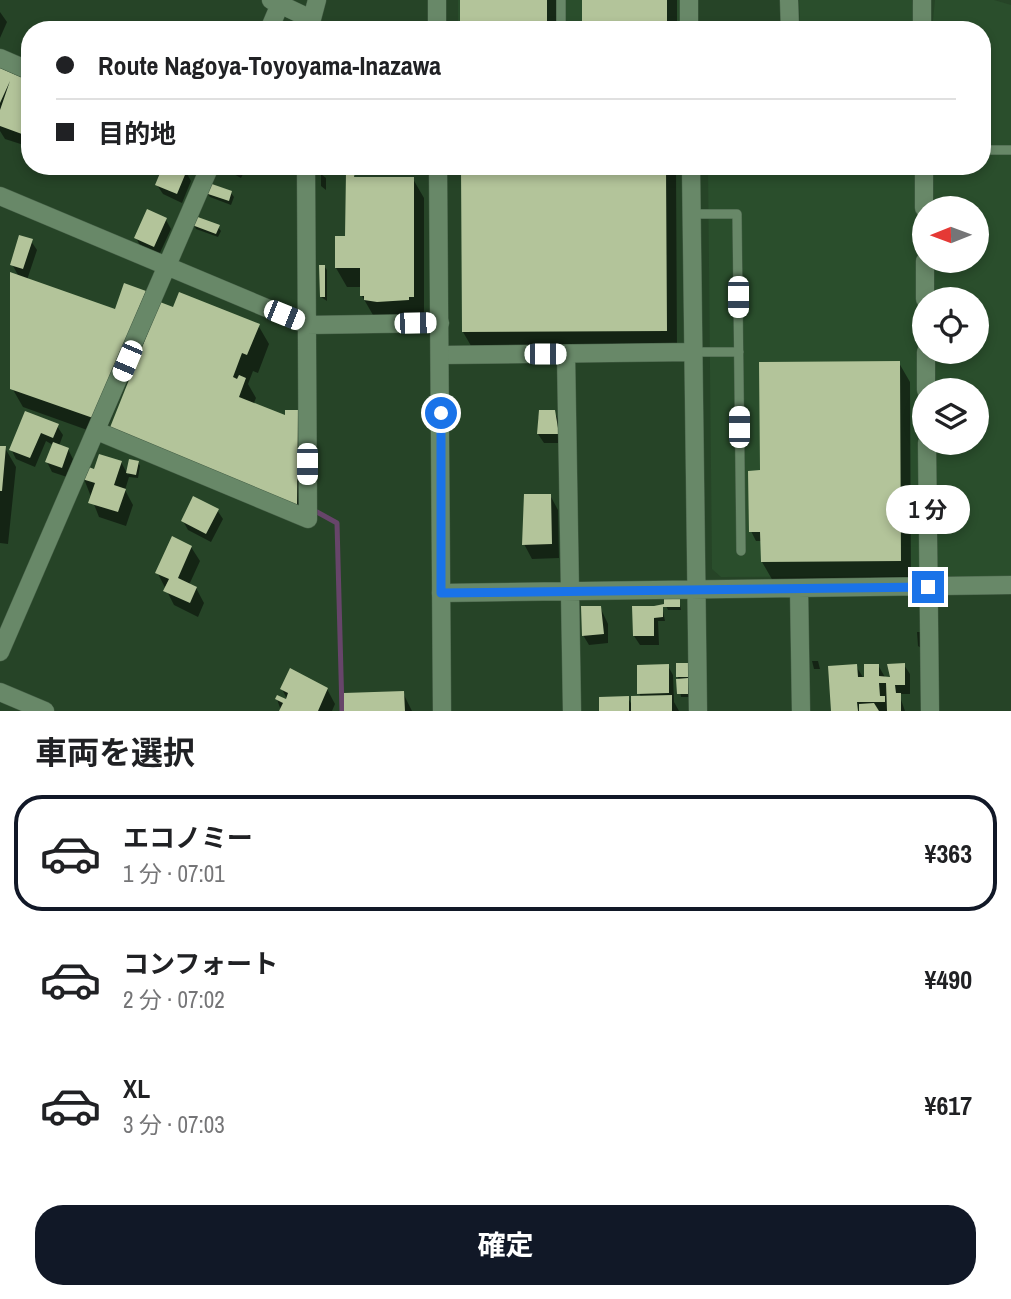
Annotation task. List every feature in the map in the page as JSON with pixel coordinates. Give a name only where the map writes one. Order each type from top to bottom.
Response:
[{"type":"street","points":[[311,21],[317,0]]},
{"type":"street","points":[[437,0],[437,21]]},
{"type":"street","points":[[689,0],[689,21]]},
{"type":"street","points":[[789,0],[790,21]]},
{"type":"street","points":[[922,0],[922,21]]},
{"type":"street","points":[[271,21],[275,2],[305,21]]},
{"type":"street","points":[[0,58],[21,67]]},
{"type":"street","points":[[0,652],[206,175]]},
{"type":"street","points":[[96,431],[308,519],[306,175]]},
{"type":"street","points":[[438,175],[442,711]]},
{"type":"street","points":[[691,175],[698,711]]},
{"type":"street","points":[[924,175],[924,196]]},
{"type":"street","points":[[0,196],[307,325],[440,323]]},
{"type":"street","points":[[441,355],[693,352]]},
{"type":"street","points":[[566,354],[572,711]]},
{"type":"street","points":[[927,455],[930,711]]},
{"type":"street","points":[[441,593],[1011,585]]},
{"type":"street","points":[[799,588],[801,711]]},
{"type":"street","points":[[0,692],[45,711]]},
{"type":"lane","points":[[561,0],[561,21]]},
{"type":"lane","points":[[991,150],[1011,150]]},
{"type":"lane","points":[[692,214],[737,214],[740,551]]},
{"type":"lane","points":[[693,352],[739,352]]},
{"type":"shaded area","points":[[458,0],[682,0],[682,21],[458,21]]},
{"type":"shaded area","points":[[799,0],[912,0],[916,21],[800,21]]},
{"type":"shaded area","points":[[935,0],[994,0],[1011,5],[1011,576],[942,578],[938,573],[936,455],[989,455],[989,378],[936,378],[935,364],[989,364],[989,287],[935,287],[934,273],[989,273],[989,196],[934,196],[933,175],[991,175],[991,21],[933,21]]},
{"type":"shaded area","points":[[708,175],[919,175],[919,196],[912,196],[912,273],[920,273],[920,287],[912,287],[912,364],[921,364],[921,378],[912,378],[912,455],[922,455],[923,572],[916,576],[721,577],[712,569]]},
{"type":"building","points":[[460,0],[547,0],[547,21],[460,21]]},
{"type":"building","points":[[582,0],[667,0],[667,21],[582,21]]},
{"type":"building","points":[[0,68],[21,77],[21,134],[0,126],[0,110],[10,81],[0,103]]},
{"type":"building","points":[[159,175],[185,175],[177,194],[155,185]]},
{"type":"building","points":[[346,175],[414,177],[414,297],[409,297],[409,300],[377,302],[364,300],[364,296],[360,296],[360,268],[335,268],[335,236],[345,236]]},
{"type":"building","points":[[461,175],[666,175],[667,331],[462,332]]},
{"type":"building","points":[[209,183],[232,191],[229,201],[205,193]]},
{"type":"building","points":[[147,209],[167,218],[154,247],[134,238]]},
{"type":"building","points":[[195,216],[220,225],[216,234],[192,225]]},
{"type":"building","points":[[19,235],[33,239],[23,269],[10,265]]},
{"type":"building","points":[[319,265],[325,265],[325,297],[320,297]]},
{"type":"building","points":[[10,272],[115,309],[124,283],[146,291],[93,418],[10,389]]},
{"type":"building","points":[[179,292],[260,324],[247,355],[242,353],[233,377],[237,379],[239,375],[246,378],[239,397],[285,415],[285,410],[298,410],[297,506],[109,430],[160,302],[173,307]]},
{"type":"building","points":[[900,361],[901,561],[761,562],[760,532],[749,532],[748,471],[760,470],[759,362]]},
{"type":"building","points":[[539,410],[555,410],[559,434],[537,434]]},
{"type":"building","points":[[25,411],[59,424],[53,438],[41,433],[30,458],[9,450]]},
{"type":"building","points":[[53,442],[69,448],[62,468],[45,462]]},
{"type":"building","points":[[0,446],[6,446],[2,491],[0,491]]},
{"type":"building","points":[[99,454],[122,461],[114,485],[126,489],[118,512],[88,503],[95,483],[82,479],[86,466],[94,469]]},
{"type":"building","points":[[129,459],[139,461],[136,475],[126,473]]},
{"type":"building","points":[[524,494],[551,494],[552,544],[522,545]]},
{"type":"building","points":[[193,496],[219,509],[206,534],[181,521]]},
{"type":"building","points":[[172,536],[192,546],[178,578],[197,587],[190,603],[163,591],[169,579],[155,573]]},
{"type":"building","points":[[680,598],[680,607],[663,607],[663,617],[654,618],[654,636],[633,636],[632,606],[654,606],[664,604],[664,599]]},
{"type":"building","points":[[581,606],[601,606],[604,634],[582,636]]},
{"type":"building","points":[[676,663],[688,663],[688,677],[676,677]]},
{"type":"building","points":[[905,663],[905,685],[895,685],[896,693],[901,693],[901,711],[887,711],[886,683],[879,683],[880,696],[885,696],[885,702],[857,702],[858,711],[831,711],[828,666],[857,664],[858,677],[864,677],[864,664],[879,664],[879,676],[890,677],[887,664]]},
{"type":"building","points":[[669,664],[669,693],[637,694],[637,665]]},
{"type":"building","points":[[290,668],[328,688],[318,711],[279,711],[283,703],[275,699],[277,695],[286,699],[288,693],[280,689]]},
{"type":"building","points":[[688,678],[688,694],[677,694],[676,679]]},
{"type":"building","points":[[404,691],[405,711],[344,711],[344,693]]},
{"type":"building","points":[[672,695],[672,711],[631,711],[631,696]]},
{"type":"building","points":[[629,696],[629,711],[599,711],[599,697]]},
{"type":"building","points":[[874,703],[879,711],[859,711],[859,704]]},
{"type":"waterway","points":[[317,512],[337,523],[342,711]]},
{"type":"route","points":[[441,413],[441,593],[928,587]]}]
